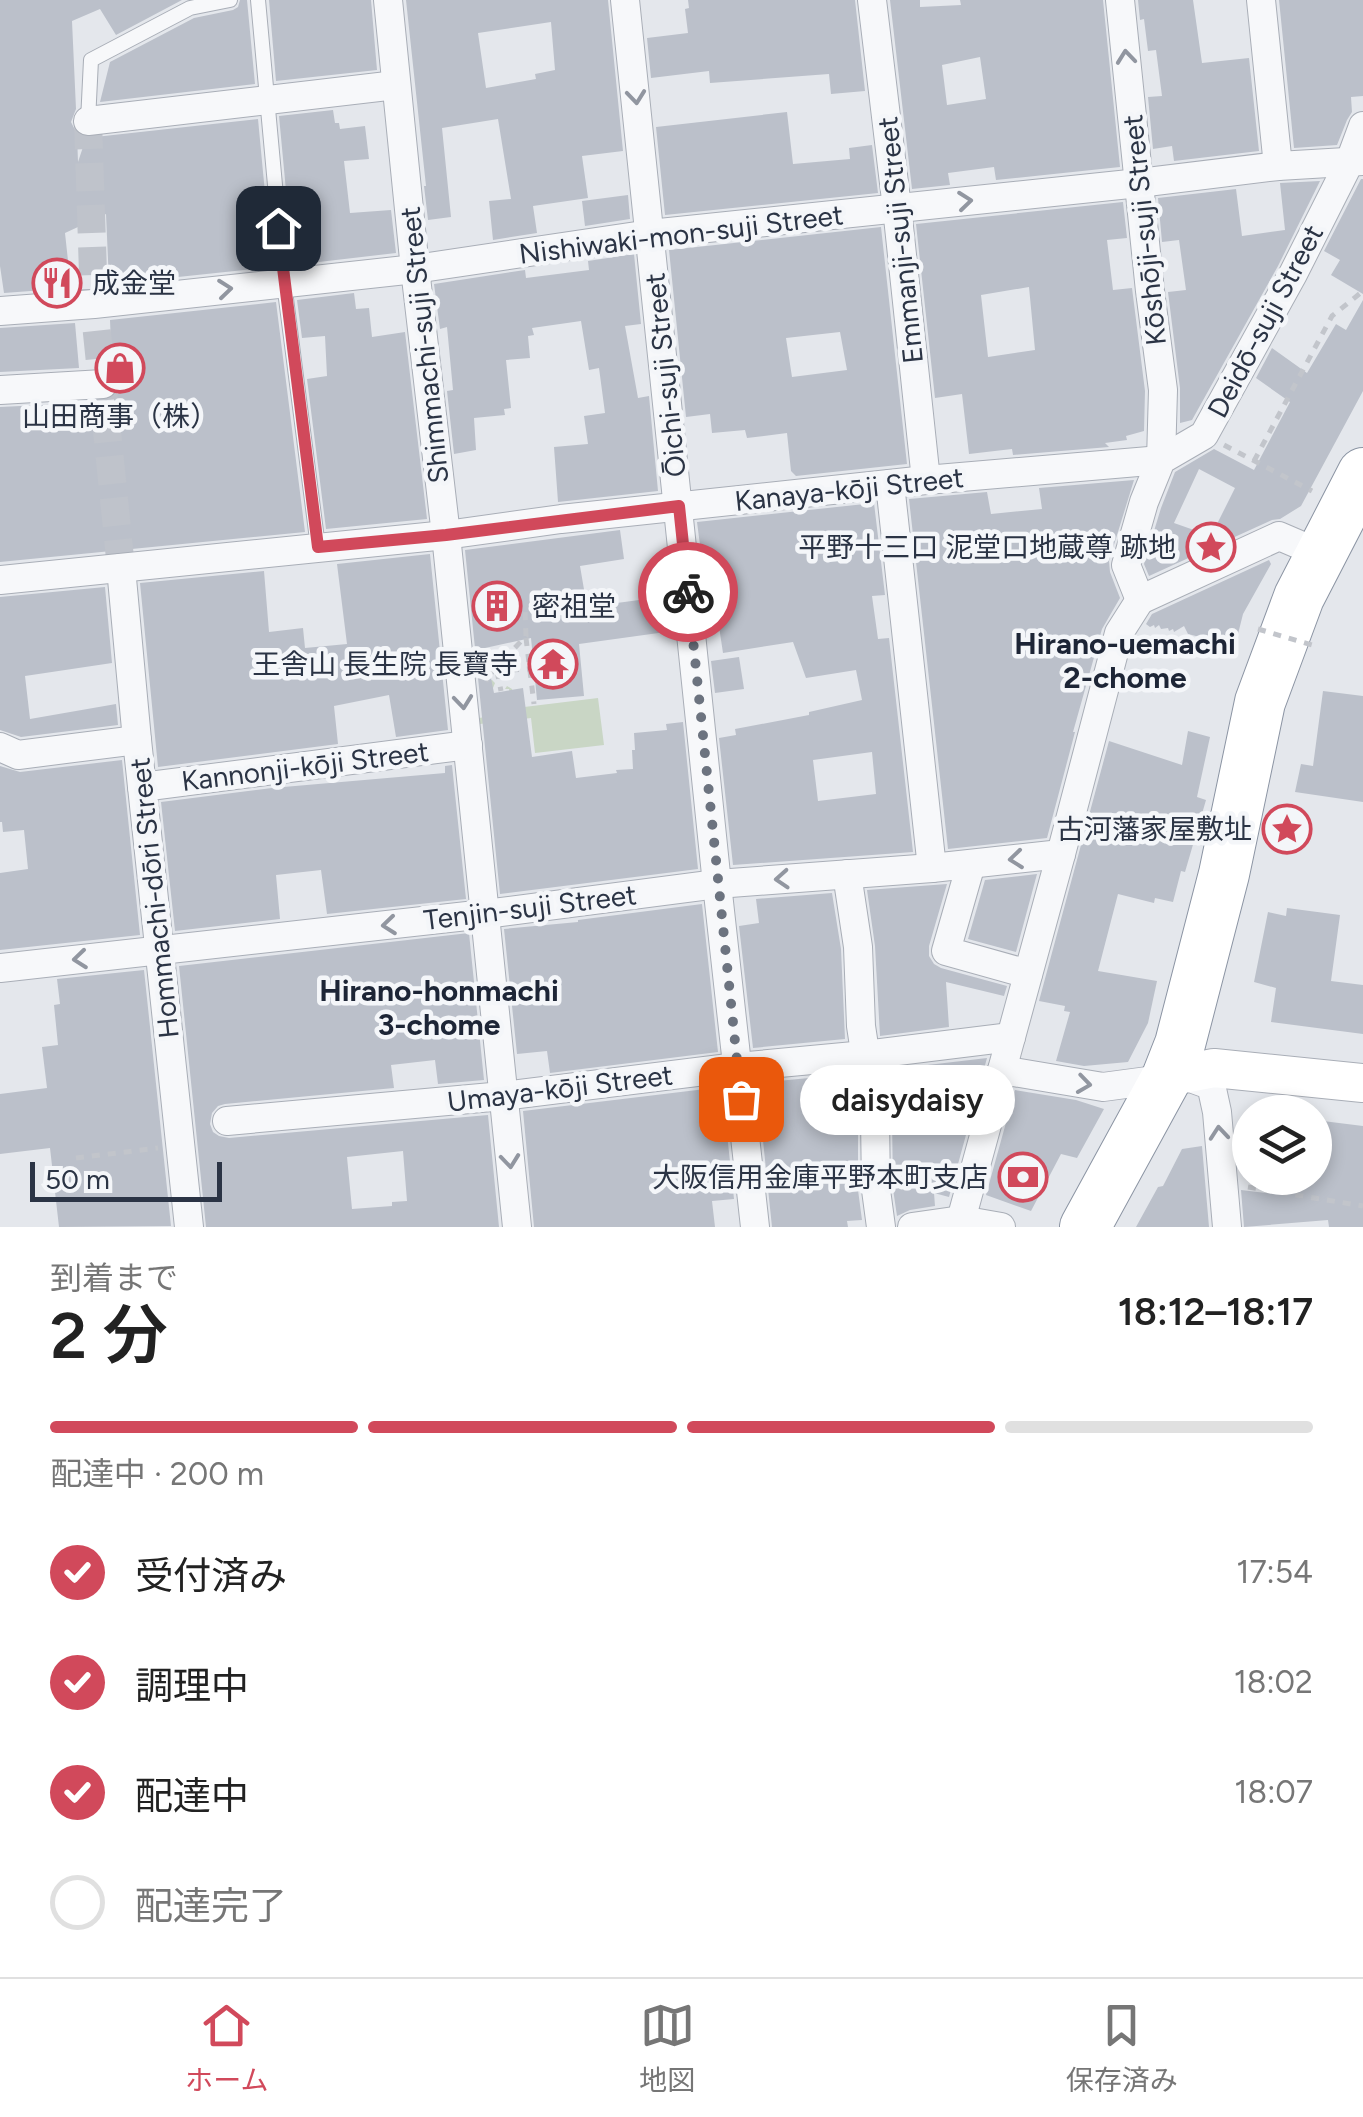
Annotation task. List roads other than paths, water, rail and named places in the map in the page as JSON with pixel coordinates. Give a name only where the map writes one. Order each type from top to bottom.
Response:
[{"type":"highway","points":[[1086,1227],[1167,1077],[1189,1015],[1224,874],[1260,702],[1299,597],[1363,473]]},
{"type":"street","name":"Shimmachi-suji Street","points":[[388,0],[516,1227]]},
{"type":"street","name":"Ōichi-suji Street","points":[[625,0],[755,1227]]},
{"type":"street","name":"Emmanji-suji Street","points":[[872,0],[926,480]]},
{"type":"street","name":"Kōshōji-suji Street","points":[[1120,0],[1162,390],[1160,460]]},
{"type":"street","points":[[1260,0],[1278,166]]},
{"type":"street","points":[[88,121],[396,86]]},
{"type":"street","name":"Deidō-suji Street","points":[[1160,460],[1204,434],[1356,161],[1363,126]]},
{"type":"street","name":"Nishiwaki-mon-suji Street","points":[[0,311],[414,269],[650,234],[1278,166],[1356,161]]},
{"type":"street","points":[[0,390],[103,384]]},
{"type":"street","points":[[1140,600],[1126,564],[1160,460]]},
{"type":"street","name":"Kanaya-kōji Street","points":[[0,580],[446,535],[926,480],[1160,460]]},
{"type":"street","points":[[890,484],[932,868]]},
{"type":"street","points":[[961,1220],[1119,632],[1140,600],[1279,536],[1321,554]]},
{"type":"street","name":"Hommachi-dōri Street","points":[[121,568],[189,1227]]},
{"type":"street","points":[[0,747],[18,755],[136,740]]},
{"type":"street","name":"Kannonji-kōji Street","points":[[142,787],[468,745]]},
{"type":"street","name":"Tenjin-suji Street","points":[[0,968],[717,884],[1061,854]]},
{"type":"street","points":[[970,864],[946,951],[1028,974]]},
{"type":"street","points":[[848,874],[858,947],[861,1026],[874,1118],[881,1227]]},
{"type":"street","name":"Umaya-kōji Street","points":[[228,1121],[504,1096],[1011,1037]]},
{"type":"street","points":[[1002,1070],[1103,1087],[1214,1068],[1363,1083]]},
{"type":"street","points":[[1167,1077],[1194,1077],[1212,1089],[1227,1227]]},
{"type":"street","points":[[912,1227],[961,1220],[1001,1227]]},
{"type":"lane","points":[[88,121],[90,60],[190,8],[230,0]]},
{"type":"lane","points":[[258,0],[284,282],[318,547]]},
{"type":"tunnel","points":[[88,121],[94,304],[121,568]]},
{"type":"place","name":"成金堂","points":[[57,283]]},
{"type":"place","name":"山田商事（株）","points":[[120,368]]},
{"type":"place","name":"平野十三口 泥堂口地蔵尊 跡地","points":[[1211,547]]},
{"type":"place","name":"密祖堂","points":[[497,606]]},
{"type":"place","name":"王舎山 長生院 長寶寺","points":[[553,664]]},
{"type":"place","name":"古河藩家屋敷址","points":[[1287,829]]},
{"type":"place","name":"daisydaisy","points":[[741,1099]]},
{"type":"place","name":"大阪信用金庫平野本町支店","points":[[1023,1177]]},
{"type":"district","name":"Hirano-uemachi 2-chome","points":[[1125,660]]},
{"type":"district","name":"Hirano-honmachi 3-chome","points":[[439,1007]]}]
